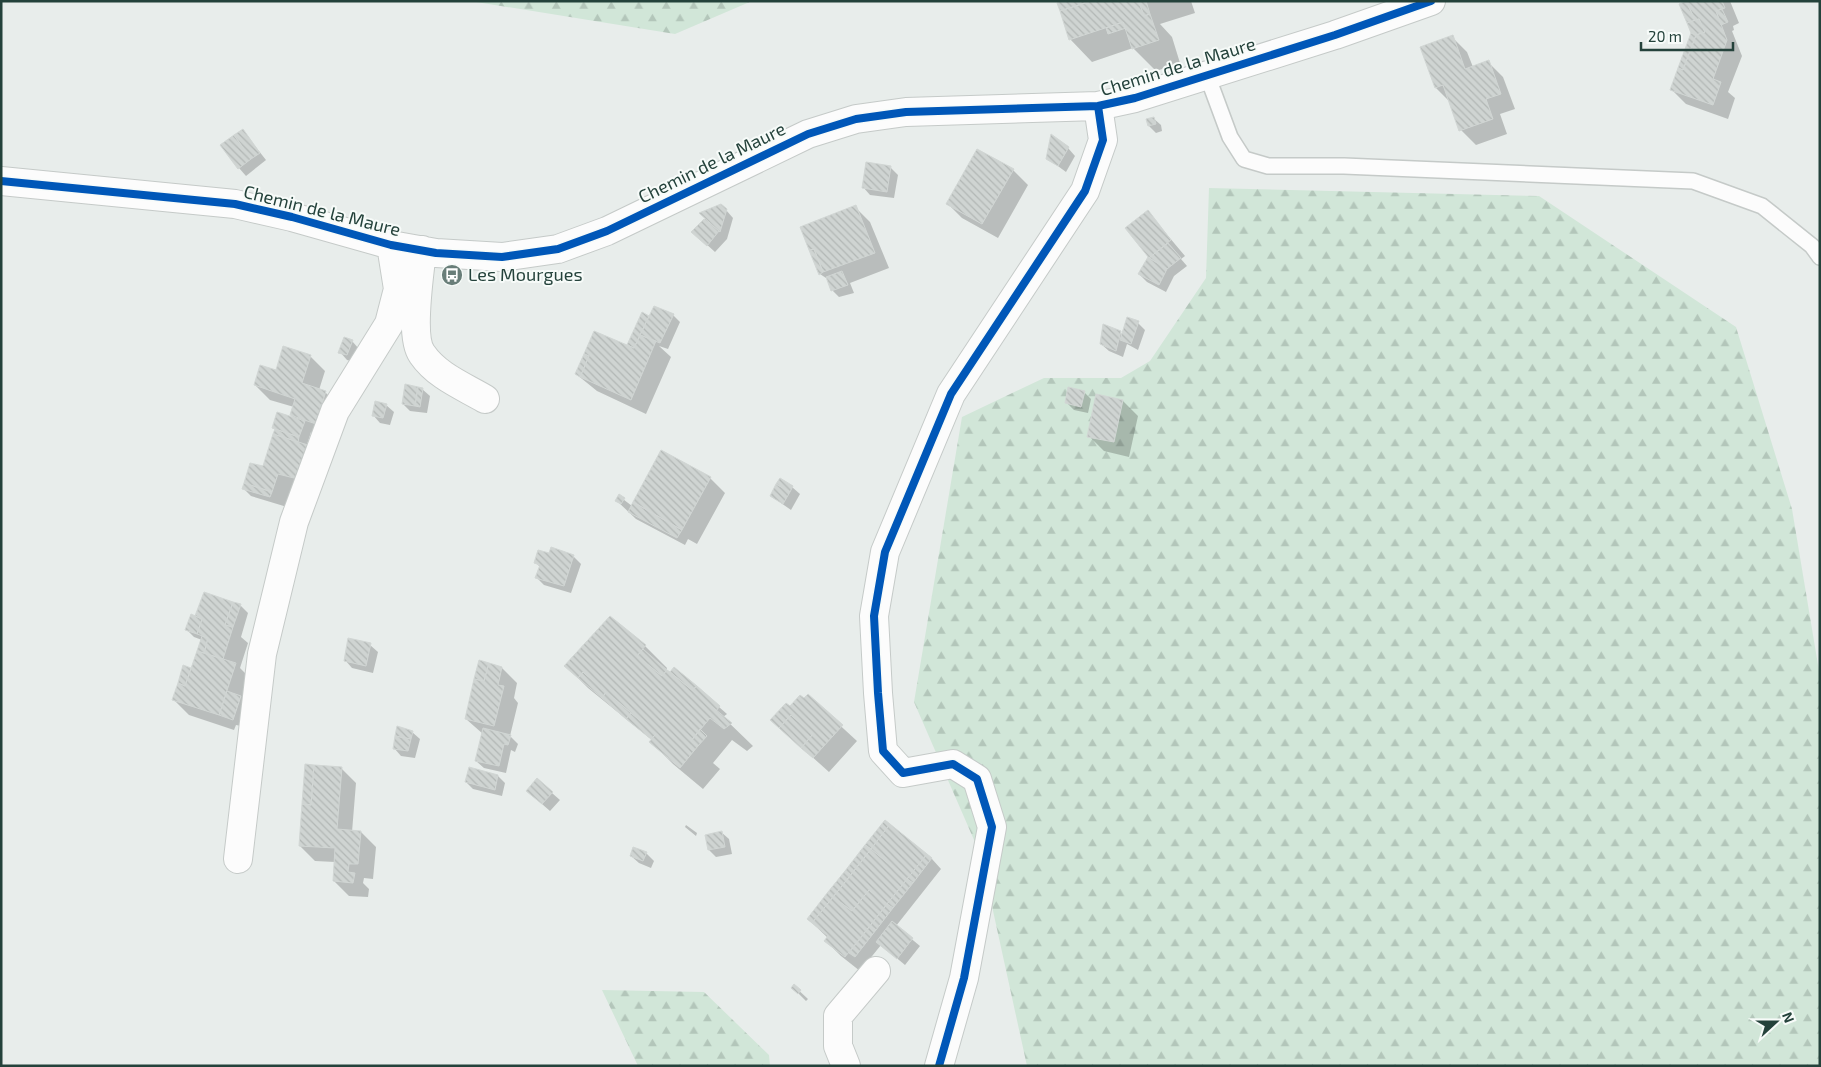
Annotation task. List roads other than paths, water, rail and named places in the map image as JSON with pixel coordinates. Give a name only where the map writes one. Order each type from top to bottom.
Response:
[{"type":"street","name":"Chemin de la Maure","points":[[1,181],[235,204],[292,217],[391,245],[502,258],[558,249],[607,231],[808,134],[856,119],[906,112],[1098,106],[1136,98],[1431,1]]},
{"type":"street","points":[[939,1066],[964,978],[992,827],[977,779],[953,764],[903,773],[883,751],[874,616],[885,552],[951,394],[1085,191],[1103,140],[1098,106]]},
{"type":"street","points":[[238,859],[262,654],[294,522],[335,411],[389,324],[398,289],[391,245]]},
{"type":"street","points":[[422,250],[415,318],[421,353],[442,375],[485,399]]},
{"type":"street","points":[[846,1066],[838,1046],[838,1016],[876,972]]},
{"type":"lane","points":[[1207,75],[1230,137],[1244,159],[1268,166],[1344,166],[1693,181],[1762,206],[1812,246],[1820,256]]},
{"type":"place","name":"Les Mourgues","points":[[452,275]]}]
